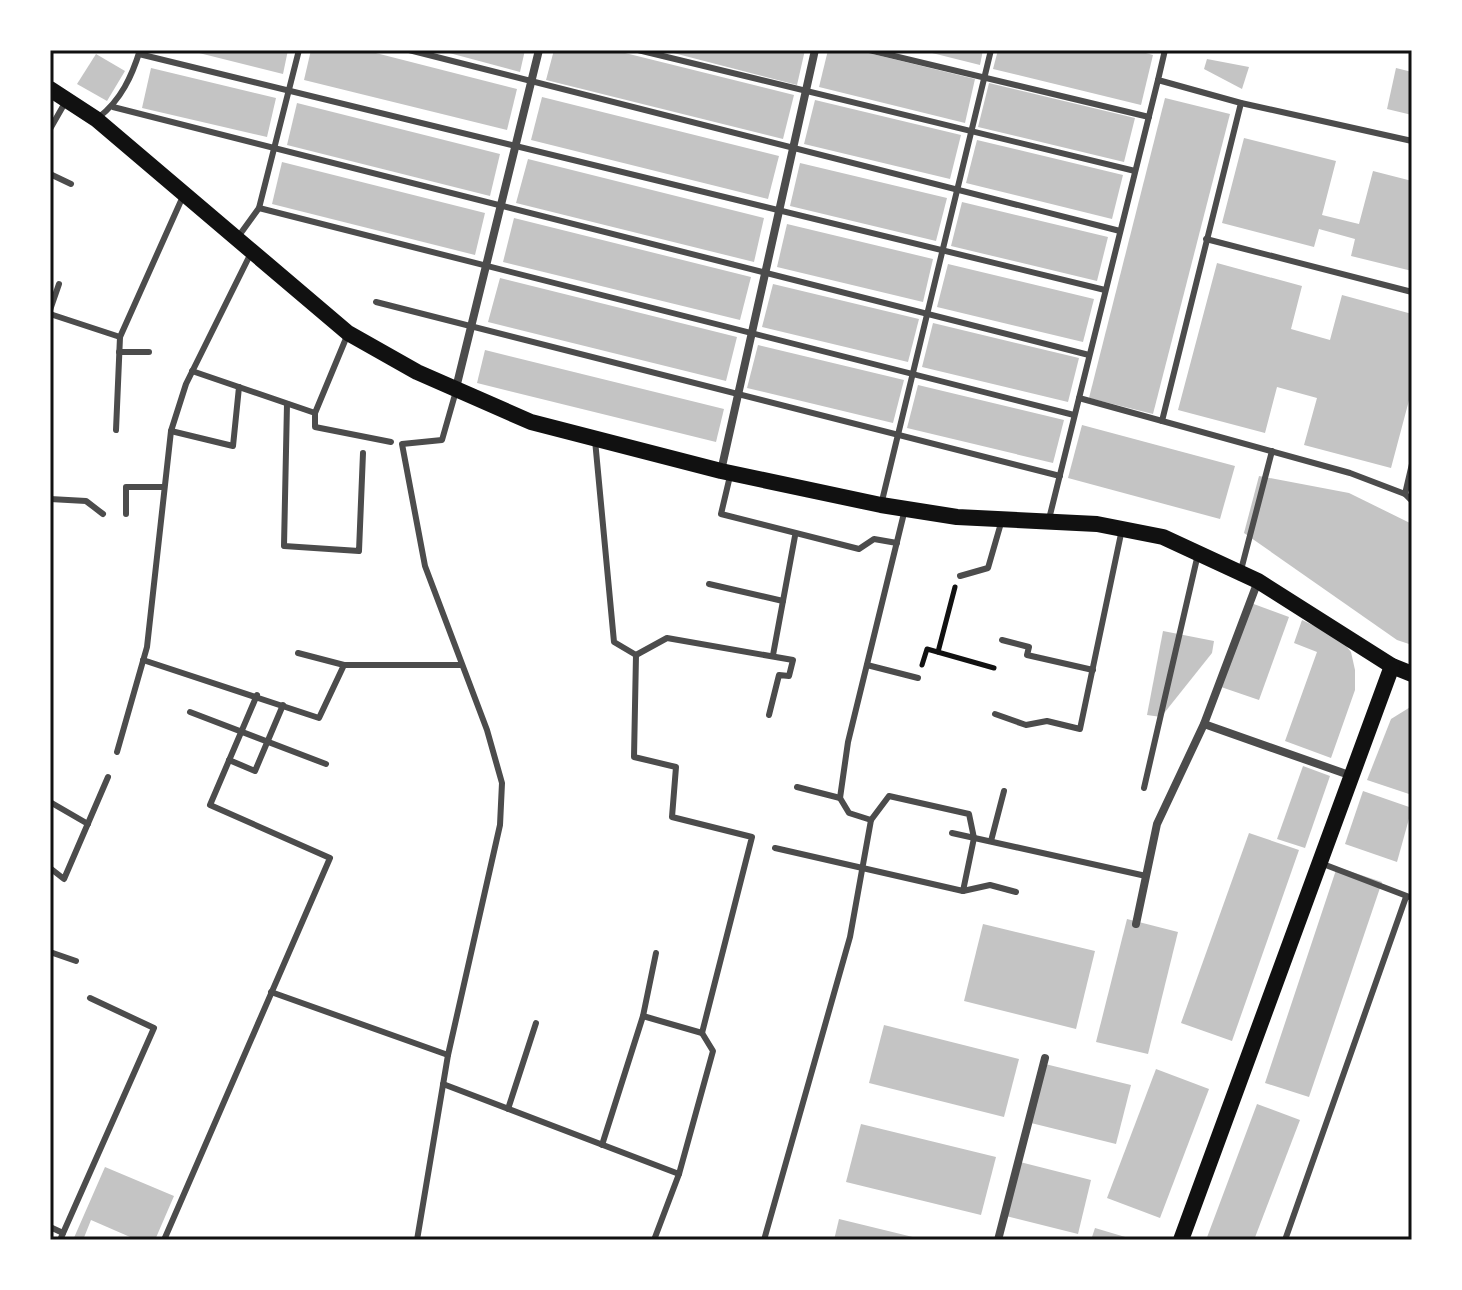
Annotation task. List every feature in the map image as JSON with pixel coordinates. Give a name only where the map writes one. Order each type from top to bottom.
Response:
[{"type":"main road","points":[[50,89],[96,119],[348,333],[417,372],[531,422],[726,472],[881,505],[957,517],[1049,520],[1163,537],[1258,581],[1392,666],[1412,674]]},
{"type":"main road","points":[[1181,1240],[1392,666]]},
{"type":"street","points":[[456,388],[539,50]]},
{"type":"street","points":[[726,472],[738,394],[815,50]]},
{"type":"street","points":[[1136,924],[1157,824],[1204,724],[1258,581]]},
{"type":"street","points":[[1204,724],[1352,776]]},
{"type":"street","points":[[998,1240],[1045,1058]]},
{"type":"lane","points":[[238,237],[259,208],[299,50]]},
{"type":"lane","points":[[409,50],[1120,231]]},
{"type":"lane","points":[[638,50],[1135,171]]},
{"type":"lane","points":[[869,50],[1149,117]]},
{"type":"lane","points":[[881,505],[991,50]]},
{"type":"lane","points":[[1049,520],[1165,50]]},
{"type":"lane","points":[[96,119],[113,107],[133,72],[140,52],[1105,290]]},
{"type":"lane","points":[[1158,80],[1241,103],[1412,141]]},
{"type":"lane","points":[[50,129],[66,100]]},
{"type":"lane","points":[[1162,421],[1241,103]]},
{"type":"lane","points":[[113,107],[1089,355]]},
{"type":"lane","points":[[50,174],[71,184]]},
{"type":"lane","points":[[116,430],[120,337],[184,194]]},
{"type":"lane","points":[[259,208],[1074,415]]},
{"type":"lane","points":[[1206,239],[1412,292]]},
{"type":"lane","points":[[117,752],[143,660],[159,549],[162,487],[171,431],[192,371],[252,249]]},
{"type":"lane","points":[[59,284],[50,312],[120,337]]},
{"type":"lane","points":[[376,302],[1060,476]]},
{"type":"lane","points":[[348,333],[315,413],[315,427],[391,442]]},
{"type":"lane","points":[[119,352],[149,352]]},
{"type":"lane","points":[[192,371],[315,413]]},
{"type":"lane","points":[[171,431],[233,446],[239,387]]},
{"type":"lane","points":[[417,1240],[448,1055],[500,825],[502,783],[487,730],[425,566],[402,444],[442,440],[456,388]]},
{"type":"lane","points":[[1079,398],[1350,473],[1405,494],[1412,501]]},
{"type":"lane","points":[[287,404],[284,546],[359,551],[363,453]]},
{"type":"lane","points":[[595,438],[614,642],[636,655]]},
{"type":"lane","points":[[1241,573],[1272,451]]},
{"type":"lane","points":[[1405,494],[1412,464]]},
{"type":"lane","points":[[726,472],[721,514],[769,525],[795,536],[859,549],[874,539],[897,543]]},
{"type":"lane","points":[[126,514],[126,487],[162,487]]},
{"type":"lane","points":[[50,499],[86,501],[103,514]]},
{"type":"lane","points":[[871,820],[849,813],[840,798],[867,665],[905,509]]},
{"type":"lane","points":[[960,576],[988,568],[1002,519]]},
{"type":"lane","points":[[995,714],[1026,725],[1047,721],[1080,729],[1122,529]]},
{"type":"lane","points":[[773,655],[795,536]]},
{"type":"lane","points":[[1144,788],[1198,554]]},
{"type":"lane","points":[[709,584],[783,601]]},
{"type":"lane","points":[[636,655],[667,638],[793,660],[789,676],[779,675],[769,715]]},
{"type":"lane","points":[[1002,640],[1029,647],[1027,655],[1093,670]]},
{"type":"lane","points":[[298,653],[344,665],[460,665]]},
{"type":"lane","points":[[636,655],[634,757],[676,767],[672,817],[752,837],[702,1033]]},
{"type":"lane","points":[[143,660],[257,695],[319,718],[344,665]]},
{"type":"lane","points":[[867,665],[918,678]]},
{"type":"lane","points":[[164,1240],[330,858],[210,805],[257,695]]},
{"type":"lane","points":[[229,760],[255,771],[283,705]]},
{"type":"lane","points":[[190,712],[326,764]]},
{"type":"lane","points":[[50,868],[64,879],[108,777]]},
{"type":"lane","points":[[797,787],[840,798]]},
{"type":"lane","points":[[991,841],[1004,791]]},
{"type":"lane","points":[[764,1240],[850,937],[871,820],[889,796],[969,814],[974,838],[963,891]]},
{"type":"lane","points":[[50,802],[88,824]]},
{"type":"lane","points":[[952,833],[1146,876]]},
{"type":"lane","points":[[775,848],[963,891],[990,885],[1016,892]]},
{"type":"lane","points":[[1285,1240],[1409,897],[1320,862]]},
{"type":"lane","points":[[50,952],[76,961]]},
{"type":"lane","points":[[602,1145],[643,1016],[656,953]]},
{"type":"lane","points":[[271,992],[448,1055]]},
{"type":"lane","points":[[50,1227],[61,1236],[154,1028],[90,998]]},
{"type":"lane","points":[[643,1016],[702,1033],[713,1051],[679,1174],[654,1240]]},
{"type":"lane","points":[[508,1109],[536,1023]]},
{"type":"lane","points":[[443,1084],[679,1174]]},
{"type":"path","points":[[938,652],[955,587]]},
{"type":"path","points":[[923,663],[927,649],[994,668]]},
{"type":"building","points":[[187,50],[288,50],[283,74]]},
{"type":"building","points":[[311,50],[364,50],[517,89],[507,130],[304,80]]},
{"type":"building","points":[[438,50],[525,50],[520,72]]},
{"type":"building","points":[[554,50],[613,50],[794,95],[783,139],[546,80]]},
{"type":"building","points":[[662,50],[805,50],[797,85]]},
{"type":"building","points":[[828,50],[856,50],[975,79],[965,123],[819,87]]},
{"type":"building","points":[[920,50],[983,50],[980,65]]},
{"type":"building","points":[[998,50],[1135,50],[1153,55],[1141,105],[993,69]]},
{"type":"building","points":[[96,54],[125,71],[107,101],[77,84]]},
{"type":"building","points":[[1207,59],[1249,67],[1242,89],[1204,69]]},
{"type":"building","points":[[151,68],[276,98],[267,137],[142,108]]},
{"type":"building","points":[[1396,68],[1412,72],[1412,115],[1387,109]]},
{"type":"building","points":[[989,83],[1135,118],[1124,162],[978,127]]},
{"type":"building","points":[[542,97],[779,156],[768,199],[531,140]]},
{"type":"building","points":[[1165,98],[1230,114],[1153,414],[1089,398]]},
{"type":"building","points":[[815,100],[961,135],[950,179],[804,144]]},
{"type":"building","points":[[297,103],[500,154],[490,196],[287,145]]},
{"type":"building","points":[[1244,138],[1336,161],[1322,215],[1359,224],[1373,171],[1412,181],[1412,271],[1351,256],[1355,239],[1319,229],[1314,247],[1222,223]]},
{"type":"building","points":[[977,140],[1123,175],[1112,219],[966,183]]},
{"type":"building","points":[[528,159],[764,218],[754,262],[516,203]]},
{"type":"building","points":[[282,162],[485,213],[475,255],[272,204]]},
{"type":"building","points":[[800,163],[947,198],[936,241],[790,206]]},
{"type":"building","points":[[962,202],[1108,237],[1097,281],[951,246]]},
{"type":"building","points":[[514,218],[751,277],[740,320],[503,262]]},
{"type":"building","points":[[787,224],[933,259],[923,302],[777,267]]},
{"type":"building","points":[[1217,263],[1302,286],[1291,329],[1330,340],[1342,295],[1412,314],[1412,389],[1391,468],[1304,445],[1317,398],[1277,387],[1265,433],[1178,410]]},
{"type":"building","points":[[948,264],[1094,299],[1083,342],[937,307]]},
{"type":"building","points":[[500,278],[737,337],[726,381],[488,322]]},
{"type":"building","points":[[773,284],[919,319],[908,362],[762,327]]},
{"type":"building","points":[[933,323],[1079,358],[1068,402],[922,367]]},
{"type":"building","points":[[758,345],[904,380],[893,423],[747,388]]},
{"type":"building","points":[[485,350],[724,409],[716,442],[477,383]]},
{"type":"building","points":[[918,385],[1064,420],[1053,463],[907,428]]},
{"type":"building","points":[[1082,425],[1235,466],[1220,519],[1068,478]]},
{"type":"building","points":[[1259,476],[1349,493],[1412,524],[1412,645],[1397,640],[1244,533]]},
{"type":"building","points":[[1251,603],[1289,617],[1259,700],[1221,687]]},
{"type":"building","points":[[1302,620],[1340,638],[1351,652],[1355,670],[1355,690],[1331,758],[1285,741],[1317,652],[1294,643]]},
{"type":"building","points":[[1163,631],[1214,641],[1212,653],[1161,717],[1147,715]]},
{"type":"building","points":[[1412,706],[1412,795],[1367,780],[1391,719]]},
{"type":"building","points":[[1303,766],[1330,776],[1305,848],[1277,839]]},
{"type":"building","points":[[1363,791],[1412,808],[1397,862],[1345,844]]},
{"type":"building","points":[[1249,833],[1299,850],[1232,1041],[1181,1023]]},
{"type":"building","points":[[1337,867],[1382,882],[1309,1097],[1265,1083]]},
{"type":"building","points":[[1127,919],[1178,932],[1148,1054],[1096,1042]]},
{"type":"building","points":[[983,924],[1095,951],[1076,1029],[964,1001]]},
{"type":"building","points":[[884,1025],[1019,1059],[1004,1117],[869,1083]]},
{"type":"building","points":[[1041,1063],[1131,1085],[1116,1144],[1027,1122]]},
{"type":"building","points":[[1156,1069],[1209,1089],[1160,1218],[1107,1198]]},
{"type":"building","points":[[1257,1104],[1300,1120],[1254,1240],[1206,1240]]},
{"type":"building","points":[[861,1124],[996,1157],[981,1215],[846,1182]]},
{"type":"building","points":[[1020,1162],[1091,1180],[1078,1234],[1006,1216]]},
{"type":"building","points":[[105,1167],[174,1196],[155,1240],[137,1240],[91,1220],[83,1240],[73,1240]]},
{"type":"building","points":[[839,1219],[921,1239],[834,1240]]},
{"type":"building","points":[[1095,1228],[1132,1239],[1132,1240],[1091,1240]]}]
